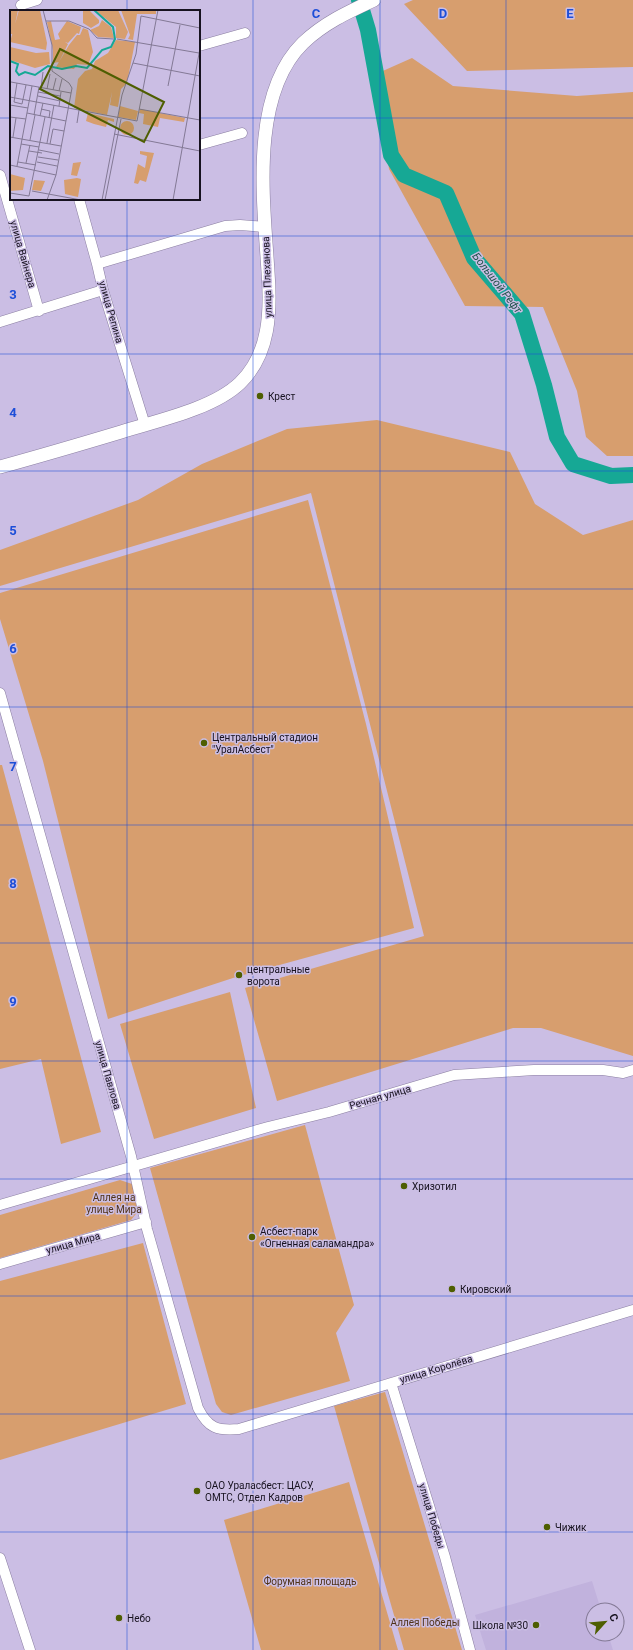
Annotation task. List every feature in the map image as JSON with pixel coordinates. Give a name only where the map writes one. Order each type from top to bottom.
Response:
[{"type":"main road","name":"улица Плеханова","points":[[0,467],[145,425],[211,402],[239,384],[250,371],[261,352],[269,320],[269,283],[263,182],[266,128],[273,97],[288,62],[301,45],[323,26],[346,12],[374,0]]},
{"type":"street","points":[[21,5],[37,0]]},
{"type":"street","points":[[200,46],[245,33]]},
{"type":"street","points":[[200,146],[242,133]]},
{"type":"street","name":"улица Вайнера","points":[[0,175],[39,311]]},
{"type":"street","name":"улица Репина","points":[[79,200],[103,290],[145,425]]},
{"type":"street","points":[[97,264],[225,226],[240,225],[265,227]]},
{"type":"street","points":[[0,322],[103,290]]},
{"type":"street","name":"улица Павлова","points":[[0,693],[134,1167],[146,1222],[198,1408],[204,1421],[214,1427],[224,1430],[239,1429]]},
{"type":"street","name":"Речная улица","points":[[134,1167],[268,1127],[329,1112],[454,1076],[534,1070],[603,1070],[623,1073],[633,1070]]},
{"type":"street","points":[[0,1205],[134,1167]]},
{"type":"street","name":"улица Мира","points":[[0,1264],[146,1222]]},
{"type":"street","name":"улица Королёва","points":[[239,1429],[633,1310]]},
{"type":"street","name":"улица Победы","points":[[391,1383],[444,1557],[470,1650]]},
{"type":"street","points":[[0,1558],[30,1650]]},
{"type":"shaded area","name":"Школа №30","points":[[592,1581],[599,1602],[585,1602],[585,1642],[610,1642],[613,1650],[486,1650],[475,1615]]},
{"type":"green space","points":[[413,0],[633,0],[633,67],[467,71],[404,4]]},
{"type":"green space","points":[[412,58],[453,86],[577,96],[633,92],[633,456],[607,456],[586,437],[577,391],[543,307],[465,306],[389,169],[376,74]]},
{"type":"green space","points":[[377,420],[510,452],[535,504],[583,535],[633,520],[633,1056],[541,1028],[513,1028],[277,1101],[245,988],[424,936],[311,493],[0,586],[0,550],[138,500],[202,464],[287,429]]},
{"type":"green space","name":"Центральный стадион \"УралАсбест\"","points":[[308,500],[366,724],[414,928],[236,977],[108,1019],[43,761],[0,619],[0,593]]},
{"type":"green space","points":[[0,765],[2,765],[101,1132],[61,1144],[41,1059],[0,1069]]},
{"type":"green space","points":[[230,992],[256,1108],[154,1139],[120,1024]]},
{"type":"green space","name":"Асбест-парк «Огненная саламандра»","points":[[305,1125],[354,1305],[336,1333],[350,1381],[231,1415],[222,1412],[216,1404],[150,1168]]},
{"type":"green space","name":"Аллея на улице Мира","points":[[120,1180],[132,1184],[140,1209],[131,1220],[0,1258],[0,1215]]},
{"type":"green space","points":[[143,1243],[186,1404],[0,1460],[0,1281]]},
{"type":"green space","name":"Аллея Победы","points":[[385,1392],[462,1650],[404,1650],[334,1406]]},
{"type":"green space","name":"Форумная площадь","points":[[349,1482],[398,1650],[261,1650],[224,1520]]},
{"type":"waterway","name":"Большой Рефт","points":[[359,0],[368,30],[391,155],[404,175],[446,193],[474,258],[522,314],[544,385],[557,437],[573,464],[611,476],[633,475]]},
{"type":"place","name":"Крест","points":[[260,396]]},
{"type":"place","name":"Центральный стадион \"УралАсбест\"","points":[[204,743]]},
{"type":"place","name":"центральные ворота","points":[[239,975]]},
{"type":"place","name":"Хризотил","points":[[404,1186]]},
{"type":"place","name":"Асбест-парк «Огненная саламандра»","points":[[252,1237]]},
{"type":"place","name":"Кировский","points":[[452,1289]]},
{"type":"place","name":"ОАО Ураласбест: ЦАСУ, ОМТС, Отдел Кадров","points":[[197,1491]]},
{"type":"place","name":"Чижик","points":[[547,1527]]},
{"type":"place","name":"Небо","points":[[119,1618]]},
{"type":"place","name":"Школа №30","points":[[536,1625]]}]
